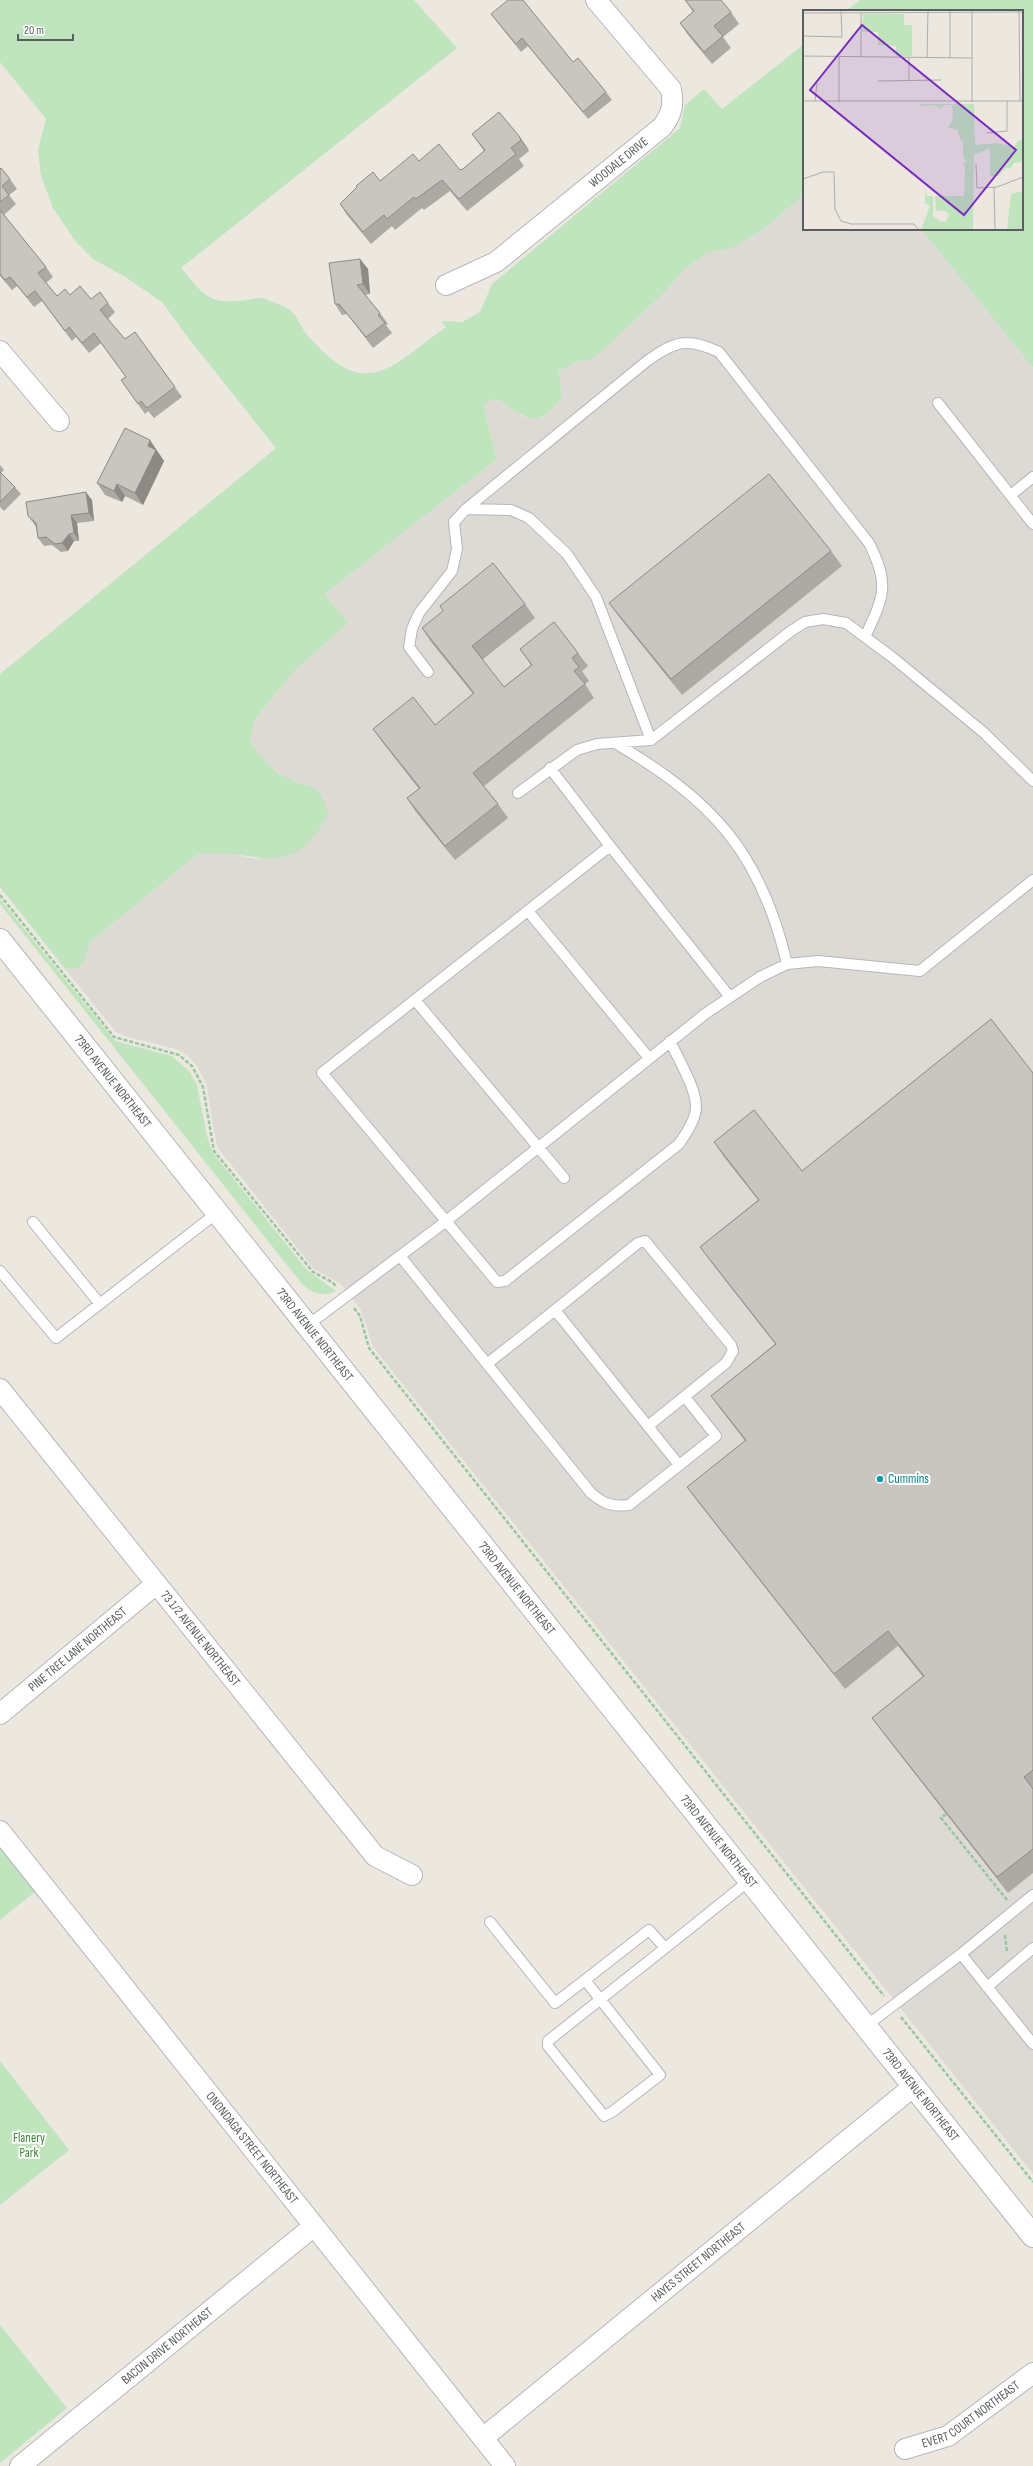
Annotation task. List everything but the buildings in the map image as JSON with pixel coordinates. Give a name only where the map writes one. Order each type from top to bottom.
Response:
[{"type":"street","name":"WOODALE DRIVE","points":[[446,286],[496,262],[662,127],[670,116],[673,101],[671,89],[596,0]]},
{"type":"street","points":[[0,351],[59,420]]},
{"type":"street","name":"73RD AVENUE NORTHEAST","points":[[0,940],[1033,2236]]},
{"type":"street","name":"73 1/2 AVENUE NORTHEAST","points":[[0,1389],[375,1856],[412,1875]]},
{"type":"street","name":"PINE TREE LANE NORTHEAST","points":[[0,1714],[156,1584]]},
{"type":"street","name":"ONONDAGA STREET NORTHEAST","points":[[0,1830],[505,2466]]},
{"type":"street","name":"HAYES STREET NORTHEAST","points":[[483,2438],[914,2086]]},
{"type":"street","name":"BACON DRIVE NORTHEAST","points":[[20,2466],[314,2226]]},
{"type":"street","name":"EVERT COURT NORTHEAST","points":[[905,2449],[948,2436],[1033,2373]]},
{"type":"lane","points":[[428,672],[409,647],[412,628],[419,613],[452,571],[457,549],[454,522],[466,509],[669,345],[684,342],[702,344],[719,352],[869,543],[879,563],[884,581],[880,604],[865,637]]},
{"type":"lane","points":[[938,403],[1033,524]]},
{"type":"lane","points":[[1011,495],[1033,477]]},
{"type":"lane","points":[[466,509],[510,510],[529,518],[566,554],[596,597],[651,740]]},
{"type":"lane","points":[[518,792],[577,750],[615,743],[651,740],[806,622],[823,619],[846,623],[865,637],[983,732],[1033,781]]},
{"type":"lane","points":[[615,743],[667,775],[701,803],[725,829],[744,854],[764,888],[778,924],[787,964]]},
{"type":"lane","points":[[550,768],[730,997]]},
{"type":"lane","points":[[610,846],[322,1073],[491,1278],[497,1282],[505,1281],[678,1144],[689,1129],[696,1113],[694,1093],[670,1041]]},
{"type":"lane","points":[[308,1325],[445,1222],[670,1041],[760,977],[787,964],[818,961],[920,971],[1033,880]]},
{"type":"lane","points":[[528,911],[649,1058]]},
{"type":"lane","points":[[415,1000],[564,1178]]},
{"type":"lane","points":[[0,1271],[56,1338],[218,1212]]},
{"type":"lane","points":[[33,1222],[100,1304]]},
{"type":"lane","points":[[488,1364],[638,1243],[646,1241],[731,1345],[733,1351],[726,1363],[648,1426]]},
{"type":"lane","points":[[400,1256],[592,1493],[602,1502],[615,1506],[629,1505],[716,1436],[685,1397]]},
{"type":"lane","points":[[555,1310],[680,1465]]},
{"type":"lane","points":[[585,1980],[600,1999],[660,2075],[612,2112],[604,2116],[548,2046],[548,2041],[600,1999],[750,1880]]},
{"type":"lane","points":[[866,2026],[961,1954],[1033,1895]]},
{"type":"lane","points":[[490,1922],[555,2003],[648,1930],[665,1948]]},
{"type":"lane","points":[[987,1987],[1033,1948]]},
{"type":"lane","points":[[961,1954],[1033,2044]]},
{"type":"path","points":[[0,895],[114,1037],[179,1055],[192,1066],[204,1087],[214,1151],[313,1272],[332,1282],[345,1297],[360,1316],[369,1348],[1033,2182]]},
{"type":"path","points":[[946,1814],[942,1818],[1015,1909]]},
{"type":"path","points":[[1004,1919],[1008,1968]]},
{"type":"shaded area","points":[[803,196],[803,230],[922,230],[1033,368],[1033,2174],[373,1347],[360,1308],[341,1284],[314,1269],[218,1148],[207,1086],[197,1066],[187,1055],[176,1049],[128,1037],[116,1032],[65,969],[78,968],[85,960],[90,942],[198,854],[217,852],[257,859],[310,786],[286,778],[264,761],[250,742],[254,720],[295,670],[348,623],[325,594],[497,459],[484,407],[490,400],[497,399],[526,418],[541,418],[552,411],[562,397],[559,371],[579,361],[591,360],[664,293],[686,268],[707,253],[732,248],[765,228]]},
{"type":"green space","points":[[0,0],[414,0],[457,48],[181,268],[202,292],[215,299],[234,301],[262,298],[287,308],[292,312],[307,334],[329,357],[346,369],[362,373],[378,372],[409,355],[446,327],[441,321],[462,322],[480,312],[492,284],[680,128],[685,105],[704,89],[722,109],[803,45],[803,196],[765,228],[732,248],[707,253],[686,268],[664,293],[591,360],[579,361],[559,371],[562,397],[554,408],[546,415],[539,418],[524,416],[497,399],[490,400],[484,407],[497,459],[325,594],[348,623],[295,670],[254,720],[250,742],[276,771],[287,778],[314,788],[318,791],[325,803],[328,813],[315,835],[302,849],[288,856],[272,858],[219,853],[198,854],[90,942],[85,960],[78,968],[65,969],[0,887],[0,674],[276,448],[186,335],[163,303],[127,278],[93,259],[76,242],[53,208],[41,176],[38,150],[46,119],[0,62]]},
{"type":"green space","points":[[860,0],[1033,0],[1033,368],[922,230],[1023,230],[1023,10],[847,10]]},
{"type":"green space","points":[[0,899],[115,1041],[172,1056],[189,1071],[197,1085],[207,1136],[213,1153],[307,1270],[336,1291],[327,1294],[319,1294],[311,1291],[303,1285],[0,904]]},
{"type":"green space","points":[[0,1847],[36,1891],[0,1920]]},
{"type":"green space","name":"Flanery Park","points":[[0,2061],[69,2150],[0,2205]]},
{"type":"green space","points":[[0,2325],[67,2408],[0,2463]]},
{"type":"place","name":"Cummins","points":[[880,1479]]}]
